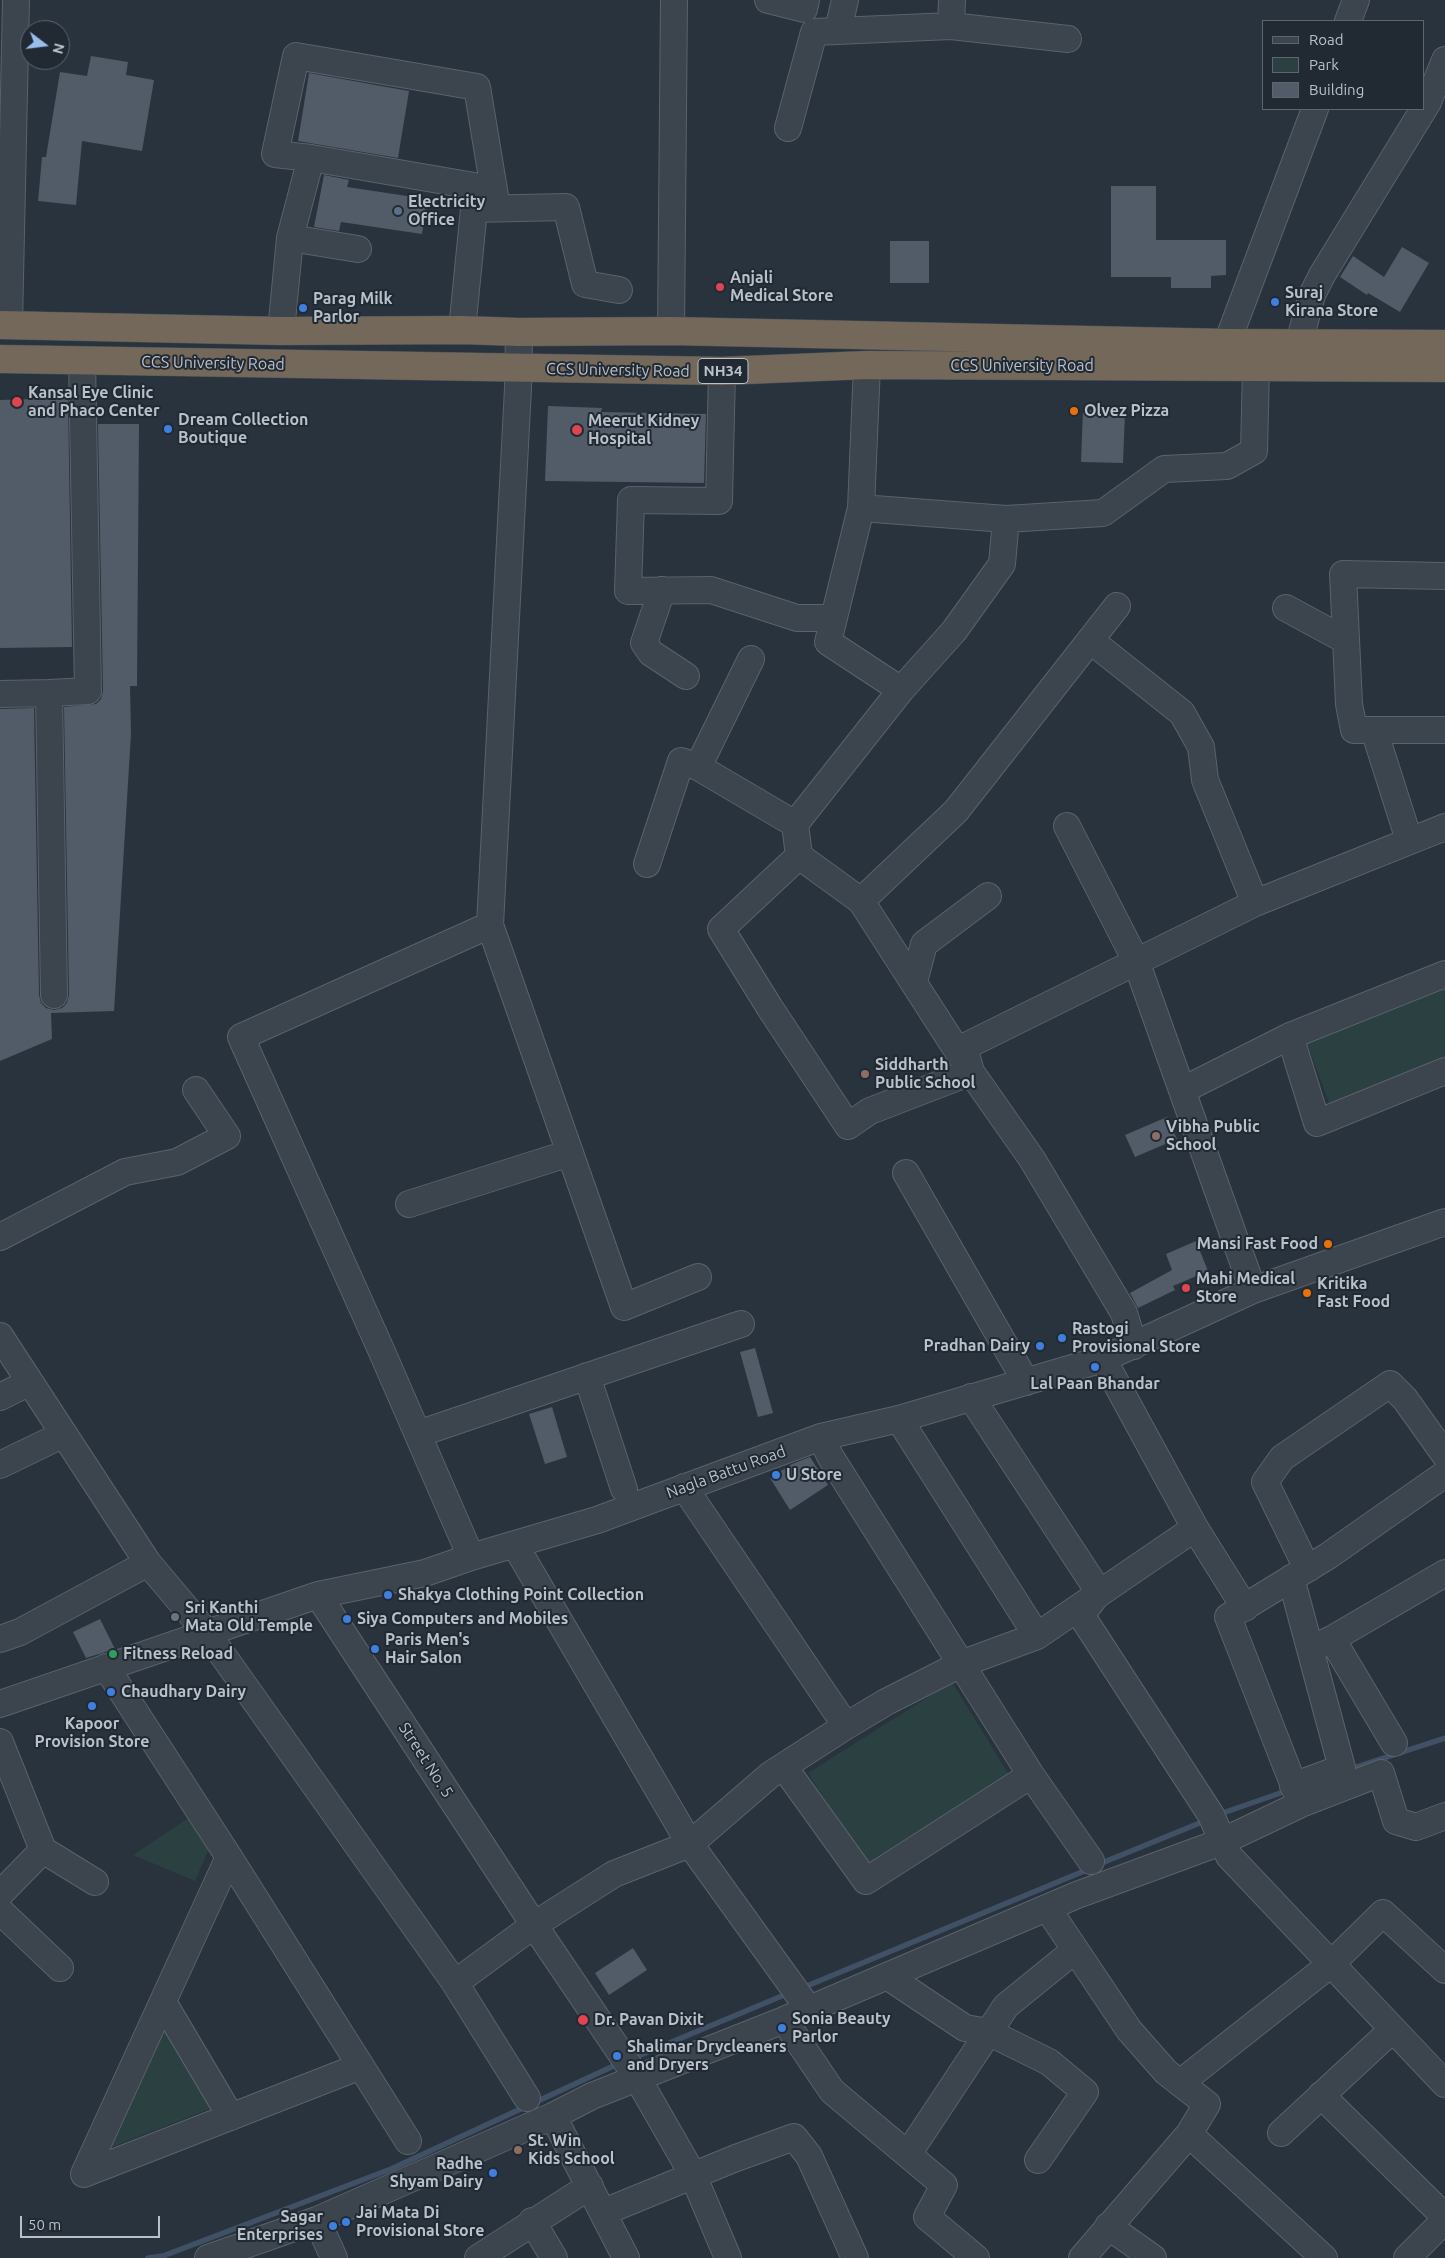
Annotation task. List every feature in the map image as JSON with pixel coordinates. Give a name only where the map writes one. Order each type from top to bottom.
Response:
[{"type":"highway","name":"CCS University Road","points":[[5,325],[281,331],[671,331],[1227,343],[1445,344]]},
{"type":"highway","name":"CCS University Road","points":[[0,359],[722,371],[867,365],[1445,368]]},
{"type":"street","points":[[5,325],[16,0]]},
{"type":"street","points":[[671,331],[674,0]]},
{"type":"street","points":[[768,0],[804,9],[806,0]]},
{"type":"street","points":[[838,30],[845,0]]},
{"type":"street","points":[[950,26],[952,0]]},
{"type":"street","points":[[1348,20],[1356,0]]},
{"type":"street","points":[[788,128],[814,32],[950,26],[1068,39]]},
{"type":"street","points":[[462,330],[485,208],[476,87],[296,56],[275,154],[312,158],[474,186],[485,208]]},
{"type":"street","points":[[1425,107],[1445,60]]},
{"type":"street","points":[[1227,343],[1315,110]]},
{"type":"street","points":[[1299,343],[1312,295],[1322,275],[1423,110]]},
{"type":"street","points":[[281,331],[290,238],[312,158]]},
{"type":"street","points":[[485,208],[566,207],[585,284],[619,290]]},
{"type":"street","points":[[290,238],[358,249]]},
{"type":"street","points":[[519,332],[519,369],[490,924],[624,1307],[698,1277]]},
{"type":"street","points":[[0,694],[88,691],[82,360]]},
{"type":"street","points":[[867,365],[862,508],[828,642],[901,690]]},
{"type":"street","points":[[862,508],[1006,519],[1103,513],[1164,469],[1227,466],[1254,451],[1256,367]]},
{"type":"street","points":[[722,371],[718,501],[631,500],[628,591],[710,590],[797,618],[834,618]]},
{"type":"street","points":[[1006,519],[1002,564],[954,631],[901,690],[795,824],[799,856],[861,901],[971,1072],[1039,1152],[1124,1313],[1134,1346]]},
{"type":"street","points":[[1445,576],[1343,574],[1349,704],[1354,730],[1445,730]]},
{"type":"street","points":[[662,590],[644,643],[651,654],[686,676]]},
{"type":"street","points":[[861,901],[956,811],[1117,606]]},
{"type":"street","points":[[1286,608],[1345,640]]},
{"type":"street","points":[[1090,640],[1182,713],[1201,747],[1205,780],[1255,903]]},
{"type":"street","points":[[698,767],[751,659]]},
{"type":"street","points":[[49,693],[54,995]]},
{"type":"street","points":[[1374,730],[1409,840]]},
{"type":"street","points":[[647,864],[681,761],[698,767],[795,824]]},
{"type":"street","points":[[1067,826],[1136,961],[1184,1090],[1253,1290]]},
{"type":"street","points":[[971,1072],[964,1047],[1255,903],[1445,826]]},
{"type":"street","points":[[799,856],[721,929],[770,1008],[848,1126],[870,1111],[971,1072]]},
{"type":"street","points":[[914,982],[924,944],[988,896]]},
{"type":"street","points":[[471,1557],[241,1037],[490,924]]},
{"type":"street","points":[[1184,1090],[1290,1036],[1445,974]]},
{"type":"street","points":[[1290,1036],[1318,1123],[1445,1071]]},
{"type":"street","points":[[0,1238],[125,1172],[177,1162],[227,1136],[196,1090]]},
{"type":"street","points":[[409,1204],[570,1153]]},
{"type":"street","points":[[906,1173],[1026,1382]]},
{"type":"street","name":"Nagla Battu Road","points":[[0,1704],[318,1595],[425,1573],[471,1557],[597,1520],[821,1437],[899,1419],[1103,1359],[1253,1290],[1441,1229]]},
{"type":"street","points":[[418,1434],[741,1324]]},
{"type":"street","points":[[0,1336],[148,1563],[207,1633],[454,1983],[527,2098]]},
{"type":"street","points":[[1103,1359],[1195,1528],[1245,1608]]},
{"type":"street","points":[[587,1376],[624,1489]]},
{"type":"street","points":[[0,1397],[30,1382]]},
{"type":"street","points":[[208,2258],[317,2220],[553,2116],[592,2096],[632,2069],[784,2020],[1048,1909],[1297,1794],[1342,1768],[1321,1644],[1300,1573],[1305,1564],[1265,1482],[1282,1458],[1390,1384],[1405,1399],[1445,1455]]},
{"type":"street","points":[[971,1397],[1099,1592]]},
{"type":"street","points":[[899,1419],[1037,1636]]},
{"type":"street","points":[[0,1465],[64,1434]]},
{"type":"street","points":[[821,1437],[830,1456],[1031,1775],[1091,1861]]},
{"type":"street","points":[[1297,1794],[1228,1617],[1300,1573],[1445,1474]]},
{"type":"street","points":[[684,1487],[846,1726]]},
{"type":"street","points":[[454,1983],[534,1925],[614,1874],[690,1844],[770,1775],[846,1726],[886,1702],[961,1664],[1037,1636],[1195,1528]]},
{"type":"street","points":[[516,1545],[690,1844],[803,2001]]},
{"type":"street","points":[[0,1640],[20,1632],[148,1563]]},
{"type":"street","points":[[1321,1644],[1445,1574]]},
{"type":"street","points":[[1099,1592],[1080,1615],[1217,1830],[1229,1856],[1445,2084]]},
{"type":"street","name":"Street No. 5","points":[[318,1595],[534,1925],[632,2069],[693,2175],[728,2258]]},
{"type":"street","points":[[1321,1644],[1394,1743]]},
{"type":"street","points":[[106,1667],[229,1857],[408,2141]]},
{"type":"street","points":[[0,1742],[43,1850],[95,1882]]},
{"type":"street","points":[[784,1767],[866,1881],[1031,1775]]},
{"type":"street","points":[[1297,1794],[1381,1773],[1396,1821],[1416,1827],[1445,1816]]},
{"type":"street","points":[[0,1894],[43,1850]]},
{"type":"street","points":[[229,1857],[84,2174],[361,2066]]},
{"type":"street","points":[[1048,1909],[1129,2030],[1166,2072],[1207,2104],[1189,2134],[1082,2258]]},
{"type":"street","points":[[0,1911],[60,1968]]},
{"type":"street","points":[[1180,2083],[1331,1964],[1384,1913],[1445,1970]]},
{"type":"street","points":[[908,2154],[930,2124],[1006,2006],[1075,1950]]},
{"type":"street","points":[[887,1976],[965,2028],[988,2032],[1049,2062],[1085,2092],[1038,2160]]},
{"type":"street","points":[[163,2002],[231,2117]]},
{"type":"street","points":[[784,2020],[832,2090],[944,2185],[927,2217],[976,2258]]},
{"type":"street","points":[[1281,2133],[1393,2029]]},
{"type":"street","points":[[1321,2095],[1445,2218],[1408,2258]]},
{"type":"street","points":[[553,2116],[626,2258]]},
{"type":"street","points":[[1189,2134],[1324,2258]]},
{"type":"street","points":[[604,2212],[693,2175],[794,2137],[809,2156],[855,2258]]},
{"type":"street","points":[[478,2258],[532,2221],[590,2186]]},
{"type":"street","points":[[317,2220],[334,2258]]},
{"type":"street","points":[[532,2221],[554,2258]]},
{"type":"street","points":[[1108,2226],[1153,2258]]},
{"type":"green space","points":[[1445,986],[1445,1059],[1329,1103],[1305,1038]]},
{"type":"green space","points":[[952,1682],[1011,1778],[868,1867],[808,1773]]},
{"type":"green space","points":[[190,1817],[210,1846],[195,1881],[133,1855]]},
{"type":"green space","points":[[164,2026],[212,2108],[107,2149]]},
{"type":"building","points":[[91,56],[128,62],[126,75],[154,80],[142,151],[82,141],[76,205],[38,201],[42,157],[46,157],[60,72],[87,76]]},
{"type":"building","points":[[309,73],[409,91],[398,158],[298,141]]},
{"type":"building","points":[[324,175],[349,180],[347,187],[427,199],[422,234],[341,222],[339,231],[314,227]]},
{"type":"building","points":[[1111,186],[1156,186],[1156,240],[1226,240],[1226,275],[1211,276],[1211,288],[1171,288],[1171,277],[1111,277]]},
{"type":"building","points":[[890,241],[929,241],[929,283],[890,283]]},
{"type":"building","points":[[1402,247],[1429,263],[1400,312],[1368,293],[1367,295],[1340,277],[1353,256],[1384,277]]},
{"type":"building","points":[[68,398],[72,647],[0,648],[0,400]]},
{"type":"building","points":[[548,406],[602,408],[601,412],[706,414],[704,483],[545,481]]},
{"type":"building","points":[[1083,410],[1125,412],[1123,463],[1081,462]]},
{"type":"building","points":[[98,424],[139,424],[137,686],[130,686],[131,734],[114,1011],[51,1013],[52,1039],[0,1061],[0,709],[34,708],[39,995],[41,1003],[46,1008],[54,1010],[62,1008],[67,1003],[69,995],[64,707],[96,704],[101,699],[103,691]]},
{"type":"building","points":[[1167,1117],[1177,1139],[1135,1157],[1125,1135]]},
{"type":"building","points":[[1196,1241],[1208,1271],[1173,1286],[1175,1290],[1138,1308],[1130,1293],[1172,1270],[1166,1254]]},
{"type":"building","points":[[755,1348],[773,1413],[758,1417],[740,1352]]},
{"type":"building","points":[[552,1407],[567,1457],[545,1464],[529,1414]]},
{"type":"building","points":[[810,1457],[828,1485],[790,1510],[770,1478],[792,1464]]},
{"type":"building","points":[[100,1619],[115,1649],[86,1658],[73,1632]]},
{"type":"building","points":[[633,1948],[647,1970],[609,1995],[595,1973]]},
{"type":"waterway","points":[[1347,1770],[1445,1738]]},
{"type":"waterway","points":[[1217,1815],[1289,1790]]},
{"type":"waterway","points":[[1097,1865],[1207,1820]]},
{"type":"waterway","points":[[802,1988],[1089,1869]]},
{"type":"waterway","points":[[631,2059],[789,1993]]},
{"type":"waterway","points":[[148,2258],[163,2256],[391,2169],[620,2063]]},
{"type":"place","name":"Electricity Office","points":[[398,211]]},
{"type":"place","name":"Anjali Medical Store","points":[[720,287]]},
{"type":"place","name":"Suraj Kirana Store","points":[[1275,302]]},
{"type":"place","name":"Parag Milk Parlor","points":[[303,308]]},
{"type":"place","name":"Kansal Eye Clinic and Phaco Center","points":[[17,402]]},
{"type":"place","name":"Olvez Pizza","points":[[1074,411]]},
{"type":"place","name":"Dream Collection Boutique","points":[[168,429]]},
{"type":"place","name":"Meerut Kidney Hospital","points":[[577,430]]},
{"type":"place","name":"Siddharth Public School","points":[[865,1074]]},
{"type":"place","name":"Vibha Public School","points":[[1156,1136]]},
{"type":"place","name":"Mansi Fast Food","points":[[1328,1244]]},
{"type":"place","name":"Mahi Medical Store","points":[[1186,1288]]},
{"type":"place","name":"Kritika Fast Food","points":[[1307,1293]]},
{"type":"place","name":"Rastogi Provisional Store","points":[[1062,1338]]},
{"type":"place","name":"Pradhan Dairy","points":[[1040,1346]]},
{"type":"place","name":"Lal Paan Bhandar","points":[[1095,1367]]},
{"type":"place","name":"U Store","points":[[776,1475]]},
{"type":"place","name":"Shakya Clothing Point Collection","points":[[388,1595]]},
{"type":"place","name":"Sri Kanthi Mata Old Temple","points":[[175,1617]]},
{"type":"place","name":"Siya Computers and Mobiles","points":[[347,1619]]},
{"type":"place","name":"Paris Men's Hair Salon","points":[[375,1649]]},
{"type":"place","name":"Fitness Reload","points":[[113,1654]]},
{"type":"place","name":"Chaudhary Dairy","points":[[111,1692]]},
{"type":"place","name":"Kapoor Provision Store","points":[[92,1706]]},
{"type":"place","name":"Dr. Pavan Dixit","points":[[583,2020]]},
{"type":"place","name":"Sonia Beauty Parlor","points":[[782,2028]]},
{"type":"place","name":"Shalimar Drycleaners and Dryers","points":[[617,2056]]},
{"type":"place","name":"St. Win Kids School","points":[[518,2150]]},
{"type":"place","name":"Radhe Shyam Dairy","points":[[493,2173]]},
{"type":"place","name":"Jai Mata Di Provisional Store","points":[[346,2222]]},
{"type":"place","name":"Sagar Enterprises","points":[[333,2226]]}]
